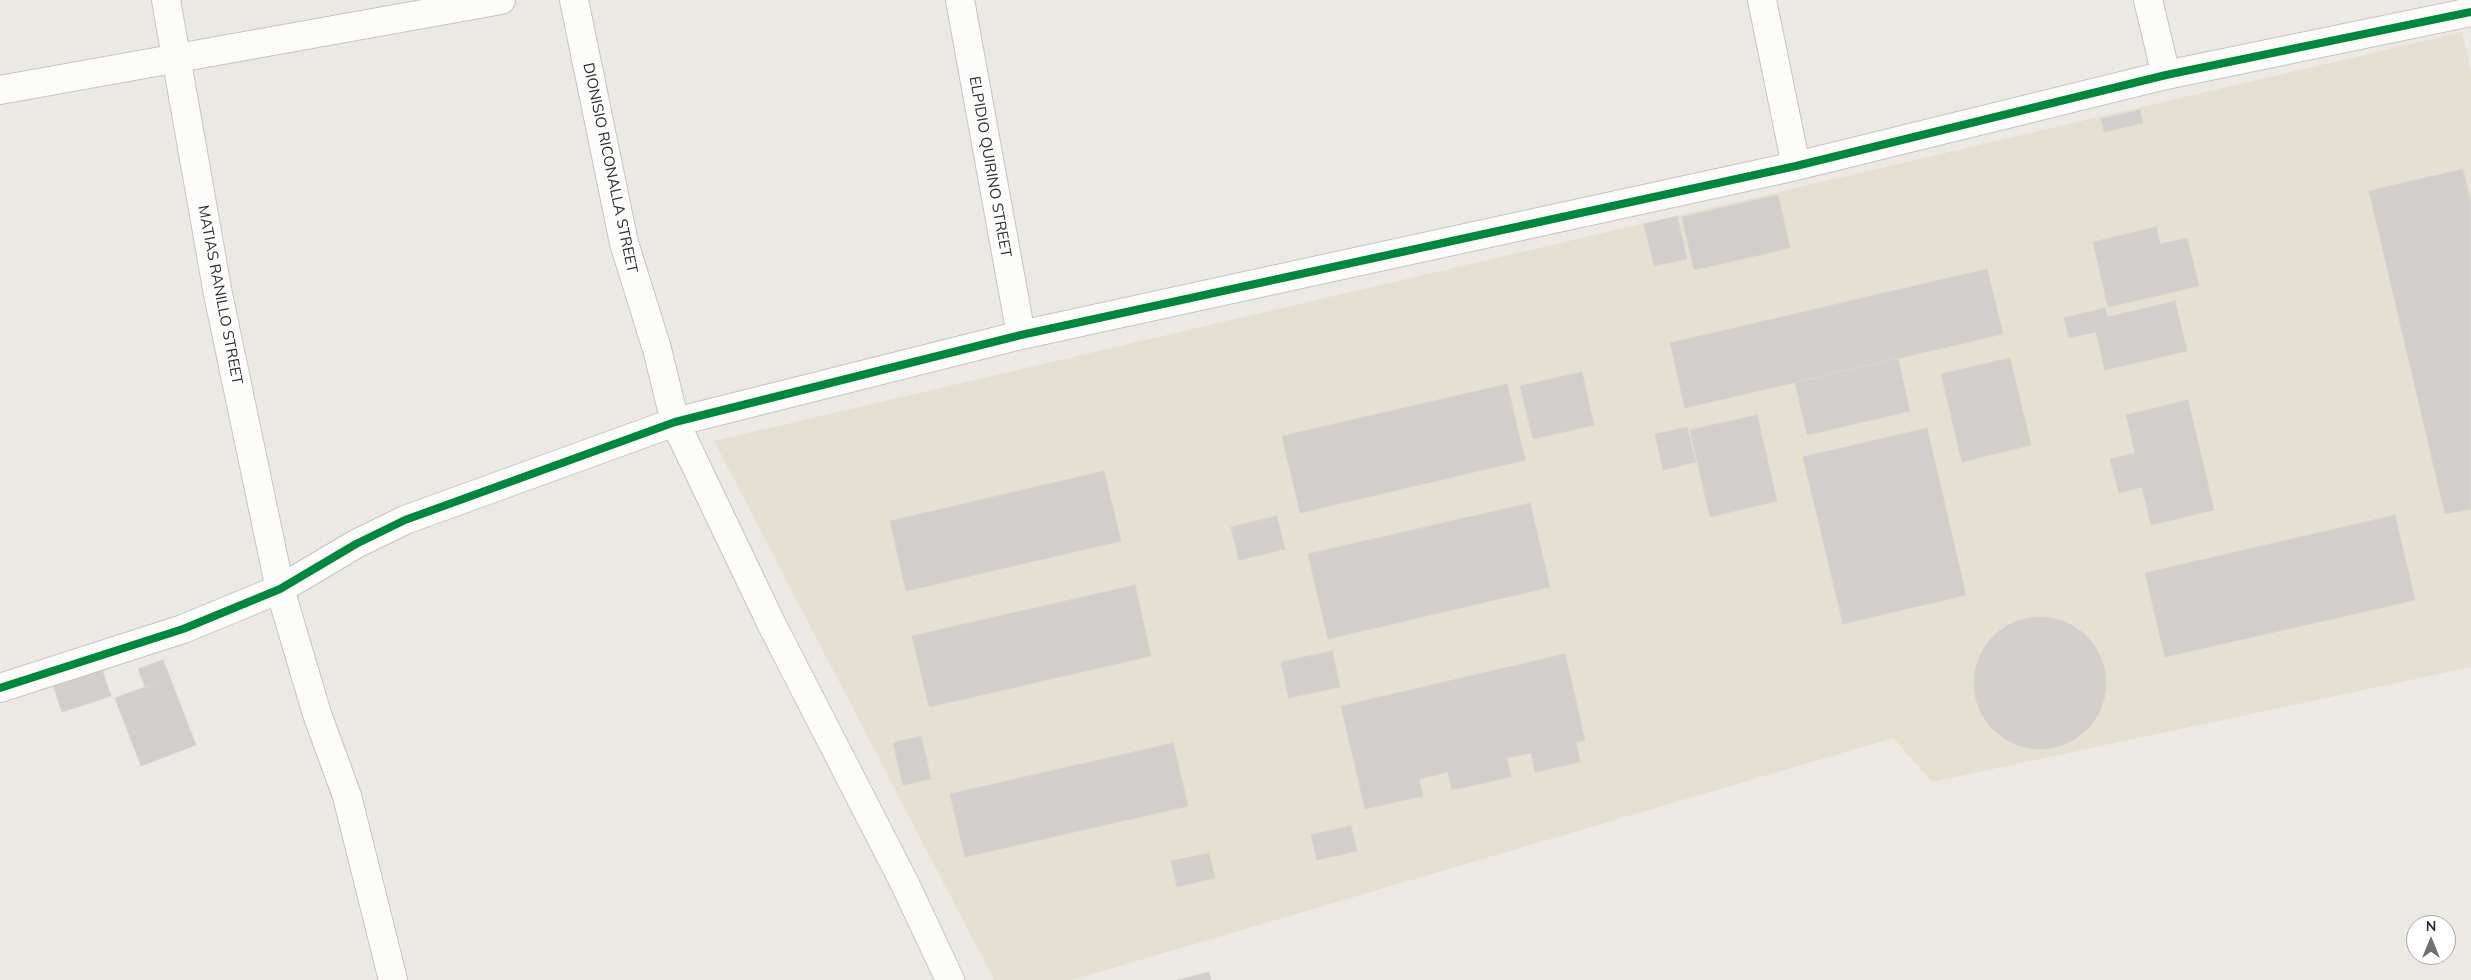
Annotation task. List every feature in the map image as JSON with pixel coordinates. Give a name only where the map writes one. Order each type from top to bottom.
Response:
[{"type":"street","name":"MATIAS RANILLO STREET","points":[[166,0],[218,294],[280,589],[317,714],[347,796],[393,980]]},
{"type":"street","points":[[0,90],[501,0]]},
{"type":"street","name":"DIONISIO RICONALLA STREET","points":[[574,0],[624,243],[656,349],[675,422],[772,625],[905,884],[950,980]]},
{"type":"street","name":"ELPIDIO QUIRINO STREET","points":[[960,0],[1021,335]]},
{"type":"street","points":[[1762,0],[1796,166]]},
{"type":"street","points":[[2148,0],[2166,75]]},
{"type":"street","points":[[0,688],[183,629],[280,589],[356,544],[405,520],[675,422],[1021,335],[1796,166],[2166,75],[2471,13]]},
{"type":"shaded area","points":[[2462,32],[2471,71],[2471,667],[1932,782],[1893,738],[1072,980],[994,980],[714,441]]},
{"type":"building","points":[[2140,110],[2143,123],[2104,132],[2101,119]]},
{"type":"building","points":[[2463,169],[2471,203],[2471,509],[2445,514],[2369,191]]},
{"type":"building","points":[[1778,195],[1790,248],[1694,270],[1682,217]]},
{"type":"building","points":[[1677,216],[1687,259],[1654,266],[1644,224]]},
{"type":"building","points":[[2156,227],[2160,244],[2187,238],[2199,286],[2108,307],[2093,242]]},
{"type":"building","points":[[1987,269],[2003,334],[1685,408],[1670,343]]},
{"type":"building","points":[[2175,301],[2187,351],[2105,370],[2096,332],[2069,338],[2064,318],[2105,308],[2108,317]]},
{"type":"building","points":[[1898,358],[1910,411],[1807,435],[1795,382]]},
{"type":"building","points":[[2010,358],[2031,445],[1962,462],[1941,374]]},
{"type":"building","points":[[1582,372],[1594,425],[1533,439],[1520,386]]},
{"type":"building","points":[[1507,384],[1525,460],[1300,513],[1282,436]]},
{"type":"building","points":[[2188,400],[2214,510],[2151,525],[2142,487],[2119,493],[2110,459],[2135,453],[2126,415]]},
{"type":"building","points":[[1757,415],[1777,501],[1710,517],[1690,430]]},
{"type":"building","points":[[1687,427],[1696,462],[1663,470],[1655,434]]},
{"type":"building","points":[[1927,428],[1966,595],[1843,624],[1803,457]]},
{"type":"building","points":[[1104,471],[1121,541],[906,591],[890,521]]},
{"type":"building","points":[[1530,503],[1550,587],[1328,639],[1308,554]]},
{"type":"building","points":[[2395,515],[2415,600],[2165,657],[2145,573]]},
{"type":"building","points":[[1277,516],[1285,549],[1239,560],[1231,527]]},
{"type":"building","points":[[1135,585],[1151,656],[929,707],[912,636]]},
{"type":"building","points":[[2040,617],[2053,618],[2065,622],[2087,636],[2101,658],[2105,670],[2105,696],[2101,708],[2087,730],[2065,744],[2053,748],[2040,749],[2027,748],[2015,744],[1993,730],[1979,708],[1975,696],[1974,683],[1975,670],[1979,658],[1993,636],[2015,622],[2027,618]]},
{"type":"building","points":[[1332,651],[1340,687],[1289,698],[1281,662]]},
{"type":"building","points":[[1565,654],[1585,740],[1576,742],[1580,762],[1535,772],[1531,753],[1507,758],[1511,777],[1452,790],[1448,772],[1419,779],[1423,796],[1365,809],[1341,706]]},
{"type":"building","points":[[163,660],[170,678],[145,687],[138,669]]},
{"type":"building","points":[[100,663],[111,696],[62,712],[51,679]]},
{"type":"building","points":[[170,678],[196,745],[141,766],[115,698]]},
{"type":"building","points":[[921,736],[931,779],[903,785],[893,743]]},
{"type":"building","points":[[1173,743],[1188,806],[965,857],[950,794]]},
{"type":"building","points":[[1351,826],[1357,851],[1317,860],[1311,835]]},
{"type":"building","points":[[1209,853],[1215,878],[1177,887],[1171,861]]},
{"type":"building","points":[[1209,972],[1211,980],[1178,980]]},
{"type":"cycle path","points":[[0,688],[183,629],[280,589],[356,544],[405,520],[675,422],[1021,335],[1796,166],[2166,75],[2471,12]]}]
